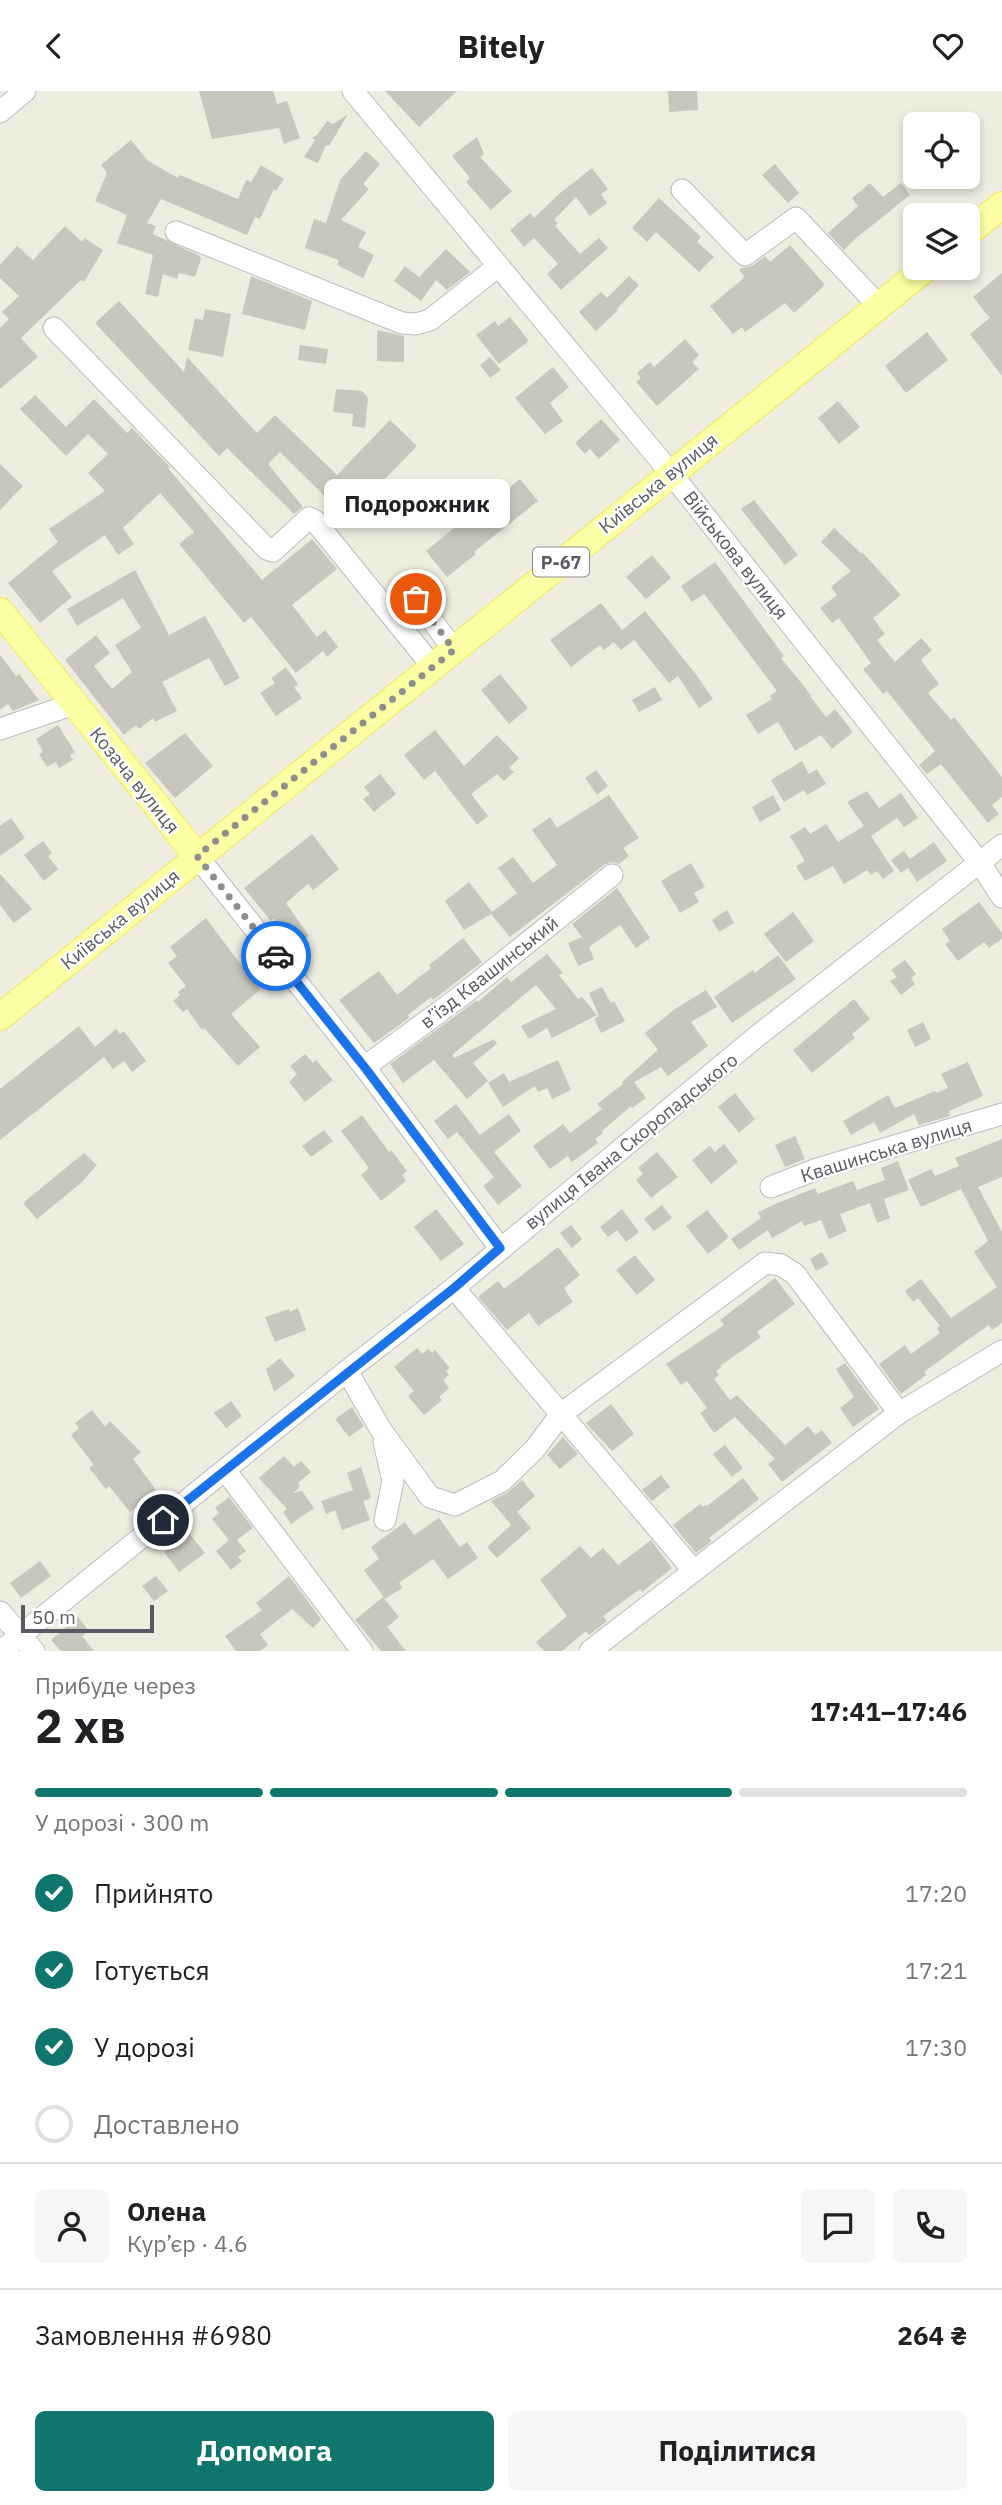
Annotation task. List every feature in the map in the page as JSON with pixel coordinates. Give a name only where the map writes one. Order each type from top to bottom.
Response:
[{"type":"main road","points":[[980,223],[1002,205]]},
{"type":"main road","name":"Київська вулиця","points":[[1,1014],[911,280]]},
{"type":"main road","name":"Козача вулиця","points":[[0,611],[197,856]]},
{"type":"street","points":[[0,112],[25,91]]},
{"type":"street","name":"Військова вулиця","points":[[353,91],[670,472],[980,863],[1002,897]]},
{"type":"street","points":[[682,190],[745,255],[796,218],[879,306]]},
{"type":"street","points":[[176,232],[402,323],[416,324],[430,320],[497,267]]},
{"type":"street","points":[[54,328],[267,549],[273,551],[309,518],[315,521],[433,667]]},
{"type":"street","points":[[416,599],[454,650]]},
{"type":"street","points":[[0,729],[74,704]]},
{"type":"street","name":"вулиця Івана Скоропадського","points":[[1,1651],[27,1643],[225,1470],[454,1288],[756,1037],[1002,845]]},
{"type":"street","name":"Козача вулиця","points":[[197,856],[366,1069],[500,1248]]},
{"type":"street","name":"в’їзд Квашинський","points":[[366,1069],[374,1060],[491,973],[612,874]]},
{"type":"street","name":"Квашинська вулиця","points":[[771,1188],[817,1169],[1002,1114]]},
{"type":"street","points":[[347,1371],[381,1430],[430,1497],[455,1504],[502,1481],[534,1450],[561,1414],[765,1263],[781,1265],[795,1274],[899,1413]]},
{"type":"street","points":[[454,1288],[694,1571]]},
{"type":"street","points":[[590,1651],[899,1413],[1002,1351]]},
{"type":"street","points":[[381,1430],[394,1481],[385,1520]]},
{"type":"street","points":[[225,1470],[362,1651]]},
{"type":"street","points":[[0,1612],[27,1643]]},
{"type":"building","points":[[199,91],[273,91],[277,104],[287,101],[300,138],[284,144],[279,128],[212,139]]},
{"type":"building","points":[[385,91],[457,91],[419,127]]},
{"type":"building","points":[[668,91],[697,91],[698,110],[669,112]]},
{"type":"building","points":[[348,114],[329,146],[326,145],[318,163],[304,157],[315,140],[312,138],[327,121],[333,124]]},
{"type":"building","points":[[477,137],[484,154],[480,157],[512,191],[491,210],[466,182],[470,178],[452,156]]},
{"type":"building","points":[[131,140],[148,161],[178,178],[180,175],[238,199],[246,180],[251,182],[261,165],[284,179],[276,191],[274,189],[260,219],[255,217],[247,235],[161,199],[147,223],[156,226],[153,234],[200,256],[201,259],[195,277],[179,273],[177,279],[163,274],[158,297],[145,294],[153,255],[117,243],[127,215],[95,201],[107,173],[101,165]]},
{"type":"building","points":[[366,151],[380,164],[363,184],[369,189],[341,220],[366,232],[358,247],[374,255],[363,278],[337,265],[339,260],[305,248],[314,219],[326,223],[340,180]]},
{"type":"building","points":[[775,164],[799,193],[788,203],[762,175]]},
{"type":"building","points":[[592,168],[608,189],[601,194],[607,203],[590,216],[576,197],[554,220],[558,223],[555,226],[580,254],[599,238],[608,248],[561,290],[547,274],[558,264],[534,238],[524,247],[510,230],[530,213],[534,218]]},
{"type":"building","points":[[870,183],[883,197],[901,183],[910,195],[844,250],[828,233],[858,206],[852,198]]},
{"type":"building","points":[[659,198],[701,237],[697,242],[714,257],[699,272],[656,232],[647,242],[632,228]]},
{"type":"building","points":[[65,226],[82,242],[84,238],[103,250],[84,282],[81,280],[21,338],[38,357],[0,389],[0,328],[9,319],[2,312],[19,296],[0,278],[0,265],[17,246],[33,260]]},
{"type":"building","points":[[790,245],[825,285],[794,313],[785,303],[745,332],[742,327],[733,334],[710,306],[745,277],[739,270],[752,266],[765,256],[770,262]]},
{"type":"building","points":[[446,249],[470,272],[447,290],[436,280],[421,301],[394,281],[405,266],[419,277]]},
{"type":"building","points":[[1002,273],[1002,376],[970,334],[990,318],[973,297]]},
{"type":"building","points":[[251,276],[312,301],[305,330],[242,314]]},
{"type":"building","points":[[629,276],[639,285],[596,331],[579,312],[601,292],[607,298]]},
{"type":"building","points":[[119,301],[184,372],[187,357],[257,433],[275,415],[337,475],[390,420],[417,446],[347,518],[280,452],[268,464],[303,507],[294,514],[227,448],[219,456],[95,323]]},
{"type":"building","points":[[205,309],[231,314],[223,357],[188,350],[195,318],[203,320]]},
{"type":"building","points":[[510,317],[529,341],[499,364],[476,335],[495,321],[498,326]]},
{"type":"building","points":[[377,330],[404,336],[404,362],[377,361]]},
{"type":"building","points":[[927,332],[948,360],[906,393],[885,366]]},
{"type":"building","points":[[685,339],[699,355],[692,362],[699,369],[657,406],[636,382],[641,378],[637,373],[650,362],[654,367]]},
{"type":"building","points":[[300,345],[328,349],[326,364],[298,360]]},
{"type":"building","points":[[490,357],[501,370],[490,378],[480,365]]},
{"type":"building","points":[[553,367],[569,387],[550,403],[563,421],[545,434],[515,398]]},
{"type":"building","points":[[336,389],[362,391],[368,398],[365,428],[352,426],[353,414],[333,412]]},
{"type":"building","points":[[35,395],[66,427],[94,399],[127,433],[132,428],[170,467],[168,468],[262,580],[312,539],[337,569],[292,605],[317,637],[325,630],[338,647],[327,657],[323,651],[296,673],[251,617],[244,623],[179,544],[194,532],[160,493],[123,528],[134,544],[118,555],[105,535],[52,571],[72,597],[40,623],[8,583],[58,542],[49,529],[105,491],[88,473],[108,454],[88,434],[66,456],[20,409]]},
{"type":"building","points":[[838,401],[860,427],[839,444],[818,418]]},
{"type":"building","points":[[601,419],[620,440],[599,459],[590,449],[585,454],[575,443]]},
{"type":"building","points":[[0,464],[23,486],[0,510]]},
{"type":"building","points":[[520,479],[538,501],[447,577],[426,551],[465,519],[461,514],[487,493],[493,500]]},
{"type":"building","points":[[754,500],[798,555],[785,565],[741,509]]},
{"type":"building","points":[[834,528],[863,553],[901,595],[873,618],[885,634],[877,640],[895,662],[921,638],[932,650],[921,660],[939,684],[928,693],[951,720],[954,717],[1002,777],[1002,797],[992,805],[999,814],[988,823],[941,764],[927,774],[919,765],[935,751],[887,691],[883,694],[863,669],[871,663],[839,618],[832,623],[820,608],[837,595],[831,587],[851,571],[821,542]]},
{"type":"building","points":[[652,555],[671,578],[646,599],[626,577]]},
{"type":"building","points":[[715,562],[784,656],[781,658],[826,717],[835,709],[853,732],[832,749],[821,735],[795,751],[778,722],[758,734],[746,715],[772,699],[770,696],[777,691],[704,594],[692,602],[681,586]]},
{"type":"building","points":[[135,570],[169,635],[205,616],[240,678],[225,686],[209,658],[162,682],[177,711],[155,722],[153,718],[139,729],[136,725],[124,735],[65,660],[96,635],[110,653],[94,666],[112,689],[132,672],[115,645],[141,628],[123,598],[77,626],[67,609]]},
{"type":"building","points":[[601,603],[622,630],[645,611],[713,699],[699,708],[678,676],[669,683],[634,640],[621,650],[614,642],[604,650],[600,645],[571,667],[550,640]]},
{"type":"building","points":[[0,655],[39,700],[13,711],[8,704],[0,710]]},
{"type":"building","points":[[286,667],[298,684],[294,687],[302,698],[276,716],[260,693],[275,683],[271,678]]},
{"type":"building","points":[[500,674],[528,708],[509,724],[481,690]]},
{"type":"building","points":[[655,687],[662,700],[639,712],[632,700]]},
{"type":"building","points":[[58,725],[75,752],[70,755],[73,760],[59,768],[56,762],[47,767],[39,754],[43,752],[36,739]]},
{"type":"building","points":[[435,730],[464,766],[497,735],[519,758],[509,768],[514,772],[504,781],[497,774],[471,794],[488,816],[477,825],[435,771],[424,780],[404,755]]},
{"type":"building","points":[[185,733],[213,766],[175,798],[145,763]]},
{"type":"building","points":[[802,761],[809,774],[817,769],[826,784],[807,795],[804,790],[784,802],[771,780]]},
{"type":"building","points":[[596,770],[608,786],[597,795],[585,778]]},
{"type":"building","points":[[380,774],[396,794],[374,812],[363,799],[370,794],[364,787]]},
{"type":"building","points":[[867,791],[879,808],[901,793],[918,818],[904,827],[897,818],[871,836],[894,871],[883,879],[877,871],[871,875],[867,870],[844,884],[833,866],[805,881],[796,866],[805,861],[790,836],[805,827],[810,834],[826,824],[838,842],[864,826],[847,802]]},
{"type":"building","points":[[609,795],[639,838],[623,848],[629,856],[619,864],[611,862],[604,865],[510,937],[491,914],[464,930],[445,901],[469,882],[492,912],[517,893],[498,868],[513,857],[533,883],[557,865],[532,830],[550,817],[557,828]]},
{"type":"building","points":[[773,795],[781,810],[760,822],[752,807]]},
{"type":"building","points":[[11,818],[25,838],[0,856],[0,826]]},
{"type":"building","points":[[312,834],[339,869],[313,890],[308,884],[286,903],[309,936],[296,946],[274,918],[271,921],[244,888]]},
{"type":"building","points":[[43,841],[52,853],[48,856],[58,869],[44,881],[24,855]]},
{"type":"building","points":[[934,842],[947,861],[917,882],[908,868],[901,873],[891,860],[904,851],[910,859]]},
{"type":"building","points":[[691,863],[705,887],[694,893],[699,902],[680,913],[661,881]]},
{"type":"building","points":[[0,874],[32,909],[14,923],[0,905]]},
{"type":"building","points":[[617,888],[650,938],[636,948],[620,925],[589,947],[594,959],[578,966],[568,943],[582,937],[572,924]]},
{"type":"building","points":[[979,902],[1002,933],[1002,939],[989,948],[984,942],[958,961],[945,944],[950,941],[942,929]]},
{"type":"building","points":[[727,910],[734,923],[719,932],[712,920]]},
{"type":"building","points":[[793,912],[814,941],[786,962],[764,934]]},
{"type":"building","points":[[206,918],[260,990],[231,1014],[260,1047],[238,1066],[204,1028],[202,1030],[187,1009],[183,1012],[173,1001],[180,995],[178,992],[186,986],[168,963],[177,956],[170,947]]},
{"type":"building","points":[[463,938],[482,962],[433,1000],[431,997],[408,1015],[409,1018],[374,1043],[339,1000],[379,971],[397,995]]},
{"type":"building","points":[[547,954],[563,973],[559,975],[578,999],[582,997],[597,1015],[552,1038],[547,1028],[529,1039],[521,1026],[556,1009],[536,985],[452,1055],[454,1058],[494,1039],[497,1044],[473,1063],[488,1081],[467,1099],[434,1060],[403,1083],[390,1064],[477,1000],[478,1002],[507,977],[511,982]]},
{"type":"building","points":[[778,955],[796,979],[732,1023],[714,997],[753,970],[755,973]]},
{"type":"building","points":[[905,960],[916,974],[911,978],[915,984],[901,995],[890,981],[897,977],[891,970]]},
{"type":"building","points":[[602,987],[625,1021],[601,1033],[594,1019],[599,1016],[589,993]]},
{"type":"building","points":[[706,990],[717,1007],[691,1022],[708,1046],[668,1076],[661,1067],[634,1082],[646,1098],[632,1108],[631,1106],[602,1131],[595,1139],[598,1143],[572,1162],[568,1156],[550,1169],[533,1146],[563,1124],[570,1133],[602,1109],[597,1104],[623,1084],[622,1082],[658,1050],[645,1033],[675,1009]]},
{"type":"building","points":[[854,999],[870,1019],[852,1034],[855,1038],[812,1073],[793,1050]]},
{"type":"building","points":[[923,1022],[931,1039],[915,1047],[907,1030]]},
{"type":"building","points":[[79,1026],[95,1047],[116,1029],[120,1034],[124,1031],[146,1061],[132,1072],[124,1061],[113,1069],[104,1057],[0,1140],[0,1089]]},
{"type":"building","points":[[305,1054],[313,1063],[316,1060],[333,1080],[305,1102],[289,1082],[297,1074],[290,1066]]},
{"type":"building","points":[[558,1060],[571,1090],[552,1099],[547,1088],[538,1092],[535,1086],[503,1107],[488,1083],[504,1073],[509,1082]]},
{"type":"building","points":[[968,1062],[983,1096],[949,1111],[950,1116],[919,1125],[914,1114],[880,1133],[874,1122],[851,1135],[843,1121],[888,1095],[895,1108],[948,1088],[941,1074]]},
{"type":"building","points":[[735,1093],[755,1119],[739,1133],[718,1107]]},
{"type":"building","points":[[456,1104],[480,1135],[509,1114],[521,1131],[494,1152],[522,1186],[498,1205],[483,1186],[494,1177],[457,1132],[448,1139],[434,1121]]},
{"type":"building","points":[[362,1115],[389,1152],[391,1150],[407,1171],[402,1175],[406,1181],[381,1201],[361,1175],[369,1168],[341,1131]]},
{"type":"building","points":[[324,1130],[333,1141],[311,1157],[302,1146]]},
{"type":"building","points":[[795,1136],[805,1159],[785,1167],[775,1145]]},
{"type":"building","points":[[1002,1139],[1002,1177],[978,1187],[1002,1232],[1002,1323],[992,1330],[989,1325],[966,1341],[924,1372],[926,1375],[901,1394],[879,1364],[905,1345],[911,1354],[940,1333],[937,1328],[940,1326],[918,1298],[913,1302],[905,1291],[921,1279],[951,1318],[997,1287],[974,1252],[988,1241],[961,1189],[921,1207],[908,1180],[931,1169],[935,1176],[959,1166],[955,1158]]},
{"type":"building","points":[[724,1144],[738,1162],[711,1184],[692,1160],[710,1146],[715,1152]]},
{"type":"building","points":[[657,1152],[678,1177],[651,1198],[636,1180],[643,1174],[638,1168]]},
{"type":"building","points":[[84,1153],[97,1165],[81,1183],[37,1219],[23,1203]]},
{"type":"building","points":[[898,1161],[909,1190],[884,1199],[890,1218],[877,1223],[870,1203],[840,1214],[847,1231],[829,1239],[821,1220],[804,1226],[802,1221],[772,1238],[768,1230],[739,1250],[731,1239],[761,1218],[758,1212],[815,1188],[818,1194],[853,1181],[857,1190],[885,1180],[881,1168]]},
{"type":"building","points":[[662,1205],[672,1218],[654,1231],[644,1219]]},
{"type":"building","points":[[436,1209],[464,1244],[441,1261],[414,1227]]},
{"type":"building","points":[[622,1209],[639,1232],[626,1242],[617,1230],[608,1237],[600,1227]]},
{"type":"building","points":[[707,1210],[729,1237],[708,1254],[686,1226]]},
{"type":"building","points":[[571,1225],[582,1239],[572,1248],[560,1233]]},
{"type":"building","points":[[558,1247],[580,1275],[564,1288],[573,1302],[538,1326],[529,1313],[507,1330],[478,1297],[498,1281],[504,1289]]},
{"type":"building","points":[[822,1252],[829,1264],[816,1271],[810,1259]]},
{"type":"building","points":[[635,1255],[655,1280],[637,1295],[616,1270]]},
{"type":"building","points":[[775,1278],[795,1304],[757,1332],[761,1337],[720,1366],[722,1367],[716,1371],[719,1375],[714,1379],[730,1400],[737,1395],[785,1445],[808,1426],[815,1435],[822,1430],[832,1443],[782,1482],[768,1464],[775,1459],[735,1417],[714,1433],[700,1413],[707,1408],[687,1381],[681,1385],[666,1364],[724,1325],[720,1320]]},
{"type":"building","points":[[298,1308],[306,1330],[275,1342],[265,1317]]},
{"type":"building","points":[[417,1348],[422,1354],[428,1349],[432,1353],[435,1350],[450,1368],[446,1371],[449,1375],[443,1380],[449,1388],[439,1397],[442,1400],[424,1415],[408,1396],[414,1391],[394,1367]]},
{"type":"building","points":[[280,1358],[295,1376],[274,1392],[266,1369]]},
{"type":"building","points":[[845,1363],[879,1409],[853,1427],[840,1408],[854,1397],[836,1369]]},
{"type":"building","points":[[231,1401],[242,1416],[226,1428],[214,1413]]},
{"type":"building","points":[[611,1404],[634,1434],[612,1451],[586,1423]]},
{"type":"building","points":[[352,1407],[364,1426],[349,1437],[335,1419]]},
{"type":"building","points":[[92,1410],[105,1427],[110,1421],[141,1452],[133,1459],[156,1490],[130,1512],[109,1486],[106,1489],[89,1468],[94,1465],[71,1435],[79,1428],[75,1423]]},
{"type":"building","points":[[563,1437],[578,1454],[560,1469],[547,1455]]},
{"type":"building","points":[[725,1445],[743,1468],[732,1477],[713,1454]]},
{"type":"building","points":[[284,1456],[294,1467],[301,1461],[311,1472],[298,1483],[300,1487],[293,1493],[302,1491],[314,1508],[291,1524],[283,1512],[287,1509],[259,1478]]},
{"type":"building","points":[[361,1467],[371,1498],[363,1501],[370,1520],[342,1530],[335,1510],[326,1514],[321,1501],[353,1490],[347,1473]]},
{"type":"building","points":[[661,1475],[670,1487],[652,1501],[642,1490]]},
{"type":"building","points":[[743,1478],[759,1499],[709,1538],[712,1541],[696,1553],[673,1525],[700,1504],[707,1506]]},
{"type":"building","points":[[522,1480],[535,1496],[517,1512],[531,1528],[497,1558],[487,1547],[511,1525],[491,1501]]},
{"type":"building","points":[[229,1497],[253,1528],[237,1540],[246,1551],[238,1557],[242,1561],[231,1570],[216,1551],[229,1540],[212,1519],[219,1513],[215,1508]]},
{"type":"building","points":[[439,1518],[460,1547],[467,1542],[478,1558],[448,1579],[433,1559],[399,1583],[402,1588],[385,1599],[364,1570],[379,1559],[371,1547],[405,1522],[414,1535]]},
{"type":"building","points":[[189,1533],[205,1553],[179,1572],[164,1552]]},
{"type":"building","points":[[651,1540],[672,1568],[642,1592],[640,1589],[603,1616],[607,1621],[589,1635],[586,1631],[562,1651],[544,1651],[536,1642],[567,1616],[540,1580],[580,1546],[591,1558],[603,1548],[618,1565]]},
{"type":"building","points":[[40,1561],[51,1576],[21,1598],[10,1583]]},
{"type":"building","points":[[156,1576],[168,1591],[154,1601],[142,1586]]},
{"type":"building","points":[[289,1576],[321,1619],[313,1628],[292,1609],[260,1634],[268,1645],[260,1651],[236,1651],[225,1636],[262,1610],[256,1603]]},
{"type":"building","points":[[383,1597],[399,1617],[387,1627],[406,1651],[381,1651],[355,1620]]},
{"type":"building","points":[[78,1617],[89,1631],[82,1636],[94,1651],[61,1651],[51,1640]]},
{"type":"way so far","points":[[276,956],[197,856],[454,650],[416,599]]},
{"type":"place","name":"Подорожник","points":[[416,599]]},
{"type":"route","points":[[163,1520],[454,1288],[500,1248],[366,1069],[276,956]]}]
